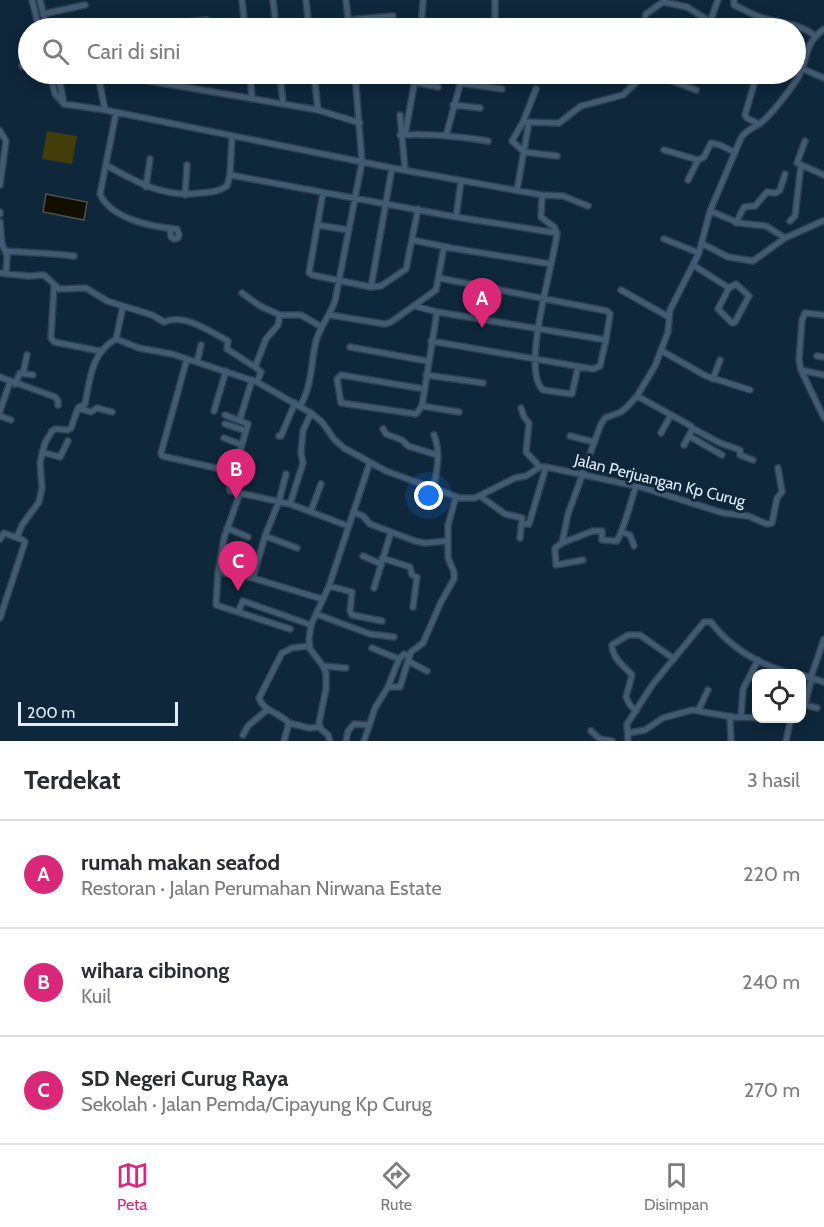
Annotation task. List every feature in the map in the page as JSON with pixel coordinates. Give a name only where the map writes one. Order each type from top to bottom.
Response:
[{"type":"street","points":[[32,0],[36,18]]},
{"type":"street","points":[[40,0],[44,18]]},
{"type":"street","points":[[242,0],[244,18]]},
{"type":"street","points":[[273,0],[275,18]]},
{"type":"street","points":[[306,0],[308,18]]},
{"type":"street","points":[[346,0],[348,18]]},
{"type":"street","points":[[422,18],[423,0]]},
{"type":"street","points":[[495,0],[495,18]]},
{"type":"street","points":[[713,18],[718,0]]},
{"type":"street","points":[[734,0],[734,5],[748,10],[753,15],[765,18]]},
{"type":"street","points":[[645,18],[646,14],[663,2],[687,7],[704,18]]},
{"type":"street","points":[[43,14],[86,5]]},
{"type":"street","points":[[370,18],[393,16]]},
{"type":"street","points":[[806,54],[815,36],[824,29]]},
{"type":"street","points":[[806,30],[815,36]]},
{"type":"street","points":[[806,70],[824,78]]},
{"type":"street","points":[[52,84],[55,94],[64,104],[105,110],[461,181],[542,195],[563,196],[588,206]]},
{"type":"street","points":[[60,84],[64,104]]},
{"type":"street","points":[[100,84],[105,110]]},
{"type":"street","points":[[169,84],[318,110],[360,123]]},
{"type":"street","points":[[251,84],[252,98]]},
{"type":"street","points":[[281,84],[283,104]]},
{"type":"street","points":[[315,84],[318,110]]},
{"type":"street","points":[[279,436],[307,390],[317,339],[330,315],[340,281],[362,162],[356,84]]},
{"type":"street","points":[[403,135],[414,84]]},
{"type":"street","points":[[424,84],[438,87]]},
{"type":"street","points":[[446,136],[460,84]]},
{"type":"street","points":[[467,84],[502,89]]},
{"type":"street","points":[[526,122],[559,123],[581,106],[623,95],[635,84]]},
{"type":"street","points":[[680,84],[696,90]]},
{"type":"street","points":[[755,84],[745,116],[759,124]]},
{"type":"street","points":[[562,543],[568,514],[601,424],[605,418],[621,412],[637,396],[662,351],[674,302],[699,253],[710,211],[744,132],[759,124],[793,84]]},
{"type":"street","points":[[517,190],[524,153],[526,122],[536,89]]},
{"type":"street","points":[[453,105],[480,108]]},
{"type":"street","points":[[116,113],[100,194],[105,203],[122,215],[170,229]]},
{"type":"street","points":[[400,116],[405,170]]},
{"type":"street","points":[[526,122],[512,140],[524,153],[557,156]]},
{"type":"street","points":[[0,132],[6,141],[0,185]]},
{"type":"street","points":[[403,135],[446,136],[488,141]]},
{"type":"street","points":[[106,165],[146,187],[185,195],[222,190],[227,186],[230,175],[232,136]]},
{"type":"street","points":[[805,141],[797,162],[824,175]]},
{"type":"street","points":[[664,150],[698,160],[705,157],[712,143],[734,152]]},
{"type":"street","points":[[146,187],[150,159]]},
{"type":"street","points":[[688,180],[698,160]]},
{"type":"street","points":[[185,195],[187,165]]},
{"type":"street","points":[[790,221],[795,216],[801,165]]},
{"type":"street","points":[[371,288],[392,168]]},
{"type":"street","points":[[736,223],[744,207],[755,206],[767,192],[775,193],[780,190],[785,174]]},
{"type":"street","points":[[230,175],[354,199],[557,233]]},
{"type":"street","points":[[456,217],[461,181]]},
{"type":"street","points":[[322,193],[309,273],[371,288],[381,286],[405,271],[418,209]]},
{"type":"street","points":[[542,195],[541,217],[554,227],[557,233],[535,359],[540,387],[543,390],[569,395],[574,391],[578,367]]},
{"type":"street","points":[[710,211],[736,223],[766,226],[785,238]]},
{"type":"street","points":[[701,243],[728,257],[750,262],[785,238],[823,221]]},
{"type":"street","points":[[0,222],[2,244],[6,251],[3,274],[44,275],[54,286],[63,290],[86,288],[100,297],[152,315],[164,322],[170,319],[193,322],[228,341],[227,349],[261,372],[254,381],[240,420]]},
{"type":"street","points":[[317,225],[349,230]]},
{"type":"street","points":[[664,238],[699,253]]},
{"type":"street","points":[[412,240],[552,264]]},
{"type":"street","points":[[330,315],[385,324],[391,322],[435,290],[444,247]]},
{"type":"street","points":[[6,251],[31,254],[48,252],[74,256]]},
{"type":"street","points":[[693,265],[729,288]]},
{"type":"street","points":[[431,341],[593,369],[598,368],[610,316],[607,311],[544,297],[439,278]]},
{"type":"street","points":[[736,284],[749,296],[735,322],[732,323],[718,309],[729,288],[736,284]]},
{"type":"street","points":[[54,286],[51,338],[54,342],[100,351]]},
{"type":"street","points":[[621,290],[669,317]]},
{"type":"street","points":[[242,293],[260,306],[280,315],[301,315],[322,327]]},
{"type":"street","points":[[17,537],[22,525],[36,510],[42,495],[40,462],[52,430],[72,428],[78,408],[84,404],[95,359],[100,351],[116,339],[123,306]]},
{"type":"street","points":[[415,306],[436,312],[606,340]]},
{"type":"street","points":[[424,389],[341,375],[337,379],[340,400],[343,403],[416,414],[422,406],[436,312]]},
{"type":"street","points":[[824,315],[806,313],[803,316],[799,360],[801,370],[824,418]]},
{"type":"street","points":[[255,367],[266,339],[278,325],[280,315]]},
{"type":"street","points":[[116,339],[149,352],[163,352],[254,381],[311,413],[322,422],[334,439],[344,448],[386,471],[456,497],[466,499],[480,496],[543,467]]},
{"type":"street","points":[[197,362],[201,345]]},
{"type":"street","points":[[350,347],[428,361]]},
{"type":"street","points":[[662,351],[713,379],[750,390]]},
{"type":"street","points":[[23,373],[27,355]]},
{"type":"street","points":[[817,356],[824,357]]},
{"type":"street","points":[[187,359],[162,456],[234,472]]},
{"type":"street","points":[[713,379],[720,360]]},
{"type":"street","points":[[801,370],[824,375]]},
{"type":"street","points":[[214,411],[226,371]]},
{"type":"street","points":[[12,420],[0,413],[13,383],[18,375],[23,373],[33,375]]},
{"type":"street","points":[[426,375],[483,383]]},
{"type":"street","points":[[0,377],[55,397],[58,405]]},
{"type":"street","points":[[637,396],[720,443],[740,450],[740,455],[753,460]]},
{"type":"street","points":[[422,406],[459,412]]},
{"type":"street","points":[[78,408],[91,412],[97,408],[112,412]]},
{"type":"street","points":[[521,408],[528,421],[526,452],[543,467]]},
{"type":"street","points":[[290,504],[303,463],[301,453],[304,428],[311,413]]},
{"type":"street","points":[[661,433],[671,415]]},
{"type":"street","points":[[225,416],[248,424],[229,490],[290,504],[348,526]]},
{"type":"street","points":[[528,421],[535,420]]},
{"type":"street","points":[[225,424],[246,431]]},
{"type":"street","points":[[684,445],[692,428]]},
{"type":"street","points":[[383,429],[386,434],[402,440],[408,446],[437,455]]},
{"type":"street","points":[[433,489],[438,472],[437,442],[434,435]]},
{"type":"street","points":[[570,436],[594,442]]},
{"type":"street","points":[[688,436],[722,455]]},
{"type":"street","points":[[224,438],[242,445]]},
{"type":"street","points":[[42,452],[60,457],[68,441]]},
{"type":"street","points":[[320,727],[326,682],[323,666],[309,646],[312,625],[329,586],[370,462]]},
{"type":"street","points":[[522,524],[529,524],[543,467]]},
{"type":"street","name":"Jalan Perjuangan Kp Curug","points":[[543,467],[636,486],[723,513],[748,516],[767,524],[772,523],[777,498],[782,492],[778,468]]},
{"type":"street","points":[[253,578],[286,474]]},
{"type":"street","points":[[311,511],[321,484]]},
{"type":"street","points":[[583,560],[560,566],[555,564],[555,548],[593,531],[602,531],[602,540],[616,542],[622,532],[622,525],[636,486]]},
{"type":"street","points":[[240,493],[227,528],[218,567],[216,605],[290,629]]},
{"type":"street","points":[[480,496],[505,514],[522,518],[520,538]]},
{"type":"street","points":[[388,687],[400,687],[409,658],[414,649],[423,643],[454,579],[454,572],[449,564],[448,541],[449,516],[456,497]]},
{"type":"street","points":[[353,512],[363,516],[370,524],[425,543],[448,541]]},
{"type":"street","points":[[227,528],[248,537]]},
{"type":"street","points":[[374,588],[391,532]]},
{"type":"street","points":[[622,532],[630,535],[634,546]]},
{"type":"street","points":[[0,539],[4,533],[17,537],[23,540],[25,547],[0,618]]},
{"type":"street","points":[[265,536],[297,548]]},
{"type":"street","points":[[363,556],[410,567],[412,575],[417,577],[413,607]]},
{"type":"street","points":[[218,572],[253,578],[322,599]]},
{"type":"street","points":[[329,586],[352,592],[350,611],[352,615],[382,621]]},
{"type":"street","points":[[238,612],[243,601],[312,625]]},
{"type":"street","points":[[256,618],[258,606]]},
{"type":"street","points":[[316,614],[370,634],[394,637]]},
{"type":"street","points":[[628,741],[627,724],[653,684],[704,622],[709,621],[735,649],[780,669]]},
{"type":"street","points":[[636,711],[626,697],[632,675],[617,660],[612,652],[612,645],[628,635],[640,635],[674,658]]},
{"type":"street","points":[[806,694],[824,639]]},
{"type":"street","points":[[309,646],[292,648],[282,653],[259,698],[260,703],[289,723],[309,728],[320,727]]},
{"type":"street","points":[[372,648],[399,659]]},
{"type":"street","points":[[364,741],[375,708],[388,687],[399,659],[404,654],[427,671]]},
{"type":"street","points":[[741,717],[743,689],[758,660]]},
{"type":"street","points":[[323,666],[346,668]]},
{"type":"street","points":[[806,676],[824,682]]},
{"type":"street","points":[[698,711],[708,690]]},
{"type":"street","points":[[806,706],[817,708]]},
{"type":"street","points":[[243,735],[248,726],[268,709]]},
{"type":"street","points":[[629,734],[645,730],[668,716],[692,710],[752,717]]},
{"type":"street","points":[[730,716],[731,741]]},
{"type":"street","points":[[284,741],[289,723]]},
{"type":"street","points":[[786,741],[790,723]]},
{"type":"street","points":[[346,741],[348,731],[354,724],[369,725]]},
{"type":"street","points":[[320,727],[328,735],[330,741]]},
{"type":"street","points":[[591,731],[600,739],[612,741]]},
{"type":"shaded area","points":[[47,131],[77,136],[72,164],[42,159]]},
{"type":"shaded area","points":[[46,194],[87,202],[84,220],[43,212]]},
{"type":"place","name":"rumah makan seafod","points":[[482,328]]},
{"type":"place","name":"wihara cibinong","points":[[236,499]]},
{"type":"place","name":"SD Negeri Curug Raya","points":[[238,591]]}]
